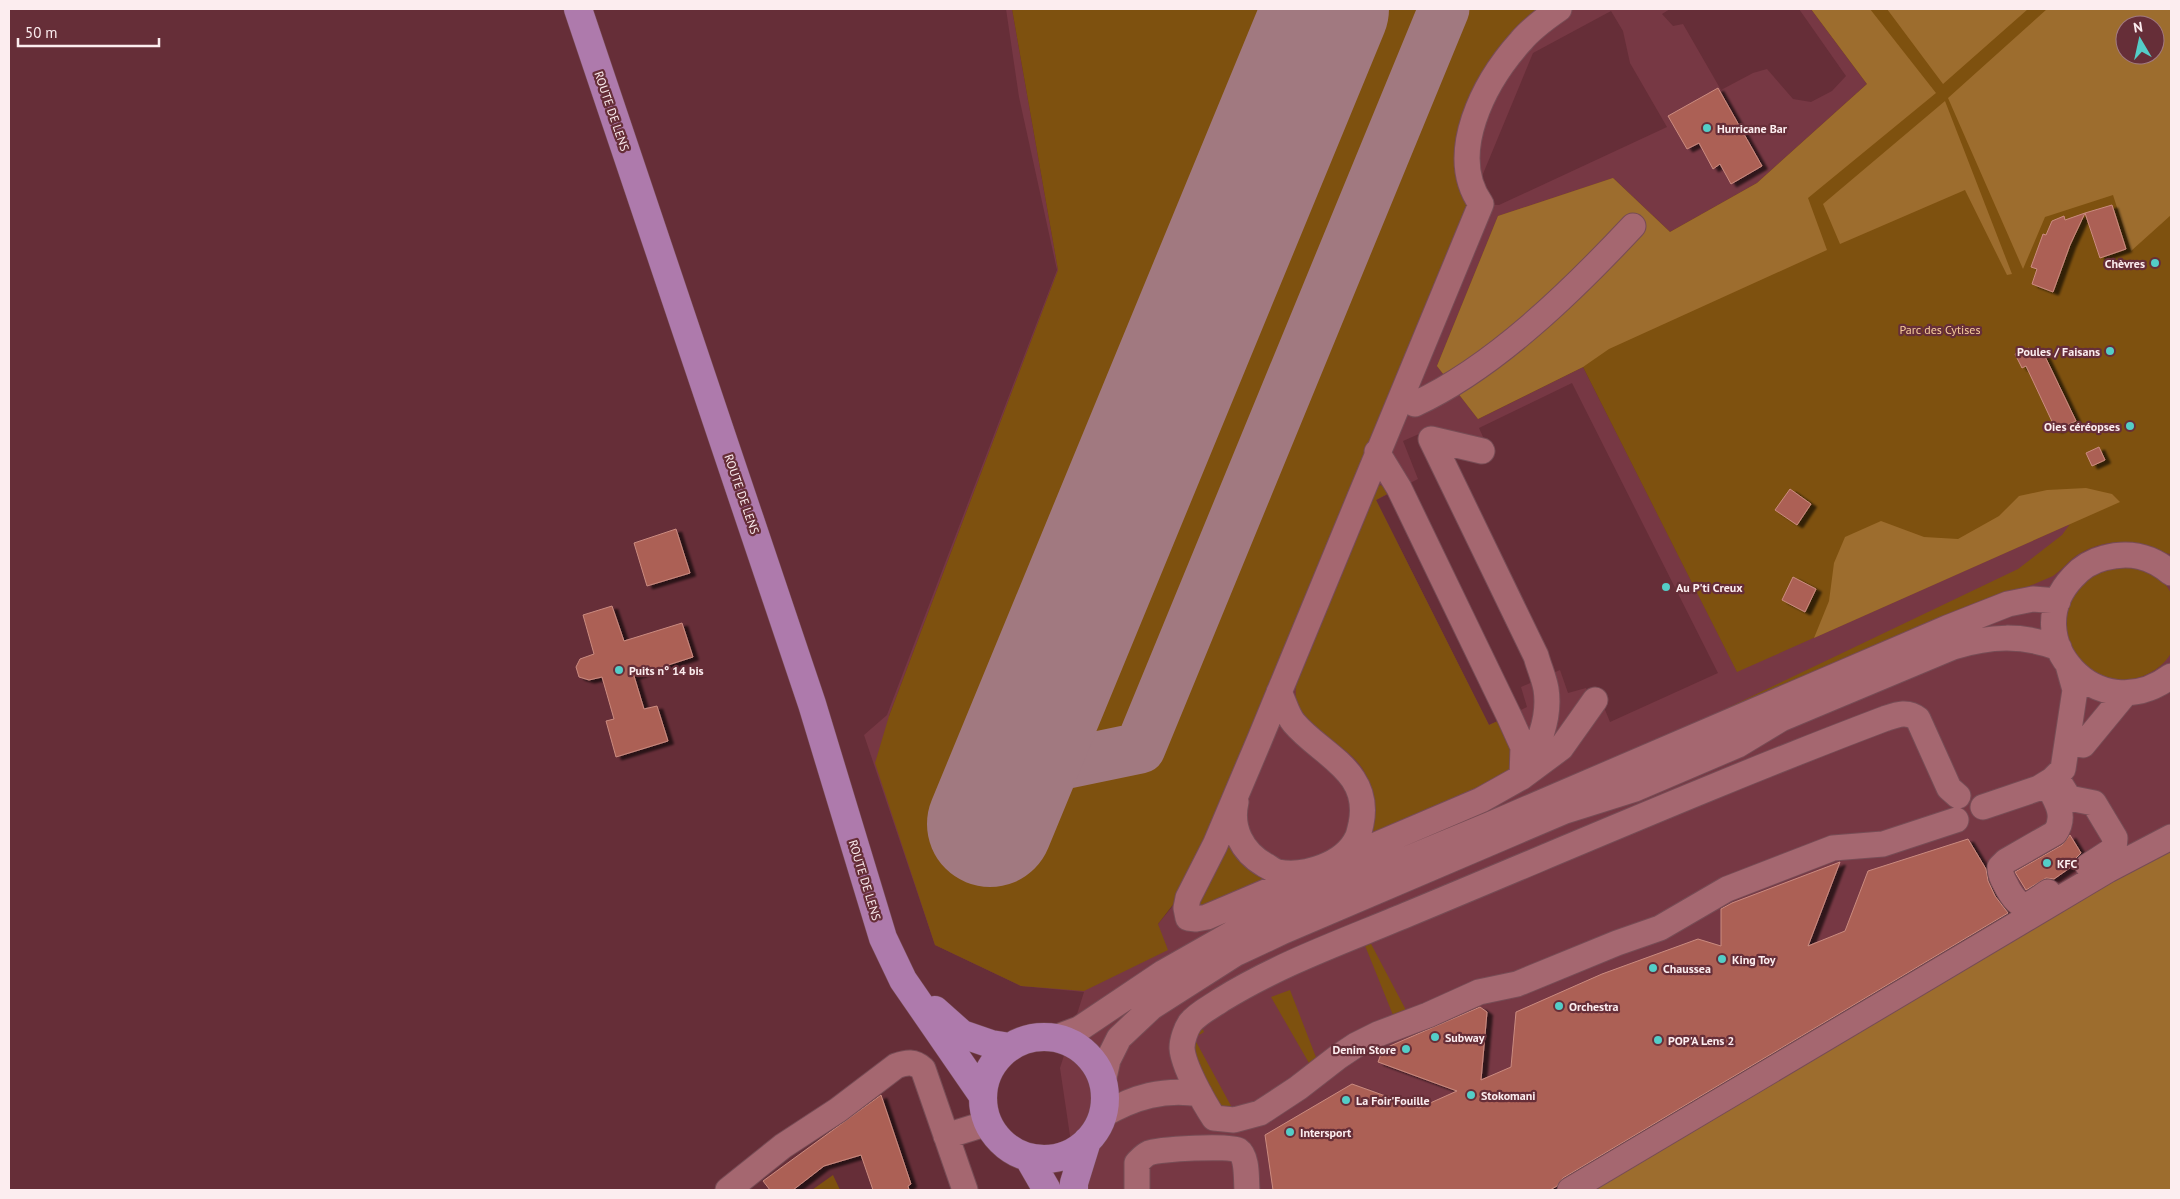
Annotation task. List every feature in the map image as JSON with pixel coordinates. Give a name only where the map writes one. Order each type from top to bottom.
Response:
[{"type":"main road","name":"ROUTE DE LENS","points":[[578,9],[812,704],[883,938],[903,980],[983,1096]]},
{"type":"main road","name":"ROUTE DE LENS","points":[[903,980],[962,1034],[991,1044],[1010,1047]]},
{"type":"main road","points":[[1040,1037],[1055,1038],[1066,1041],[1084,1051],[1097,1068],[1103,1082],[1105,1099],[1103,1114],[1097,1129],[1087,1141],[1074,1151],[1060,1157],[1044,1159],[1028,1157],[1012,1150],[998,1138],[988,1124],[983,1096],[986,1078],[996,1060],[1010,1047],[1024,1040],[1040,1037]]},
{"type":"main road","points":[[1074,1190],[1074,1183],[1087,1141]]},
{"type":"main road","points":[[1028,1157],[1047,1190]]},
{"type":"street","points":[[1559,9],[1521,40],[1501,67],[1485,96],[1474,122],[1466,148],[1467,175],[1473,192],[1481,204],[1411,394],[1377,452],[1280,692],[1215,844],[1188,898],[1186,908],[1188,918],[1196,920],[1207,917],[1481,800],[1522,777],[1562,748],[1595,700]]},
{"type":"street","points":[[1411,394],[1452,385],[1534,322],[1586,276],[1633,226]]},
{"type":"street","points":[[1411,394],[1536,656],[1546,690],[1546,720],[1538,746],[1522,777]]},
{"type":"street","points":[[1431,439],[1482,451]]},
{"type":"street","points":[[1377,452],[1399,488],[1510,716],[1523,747],[1522,777]]},
{"type":"street","points":[[2055,777],[2069,798],[2094,803],[2115,838],[2114,849],[2033,903],[2024,905],[2016,902],[2000,875],[2000,867],[2006,861],[2055,833],[2060,826],[2060,807],[2055,777],[2074,690],[2055,635],[2054,618],[2058,601],[2066,585],[2079,570],[2097,559],[2118,554],[2139,555],[2167,566]]},
{"type":"street","points":[[1055,1038],[1080,1029],[1164,972],[1245,926],[1490,824],[1964,621],[2008,604],[2033,599],[2058,601]]},
{"type":"street","points":[[1103,1082],[1108,1060],[1119,1038],[1152,1007],[1235,954],[1284,931],[1565,811],[1635,789],[1738,745],[1780,718],[1953,647],[1982,638],[2016,638],[2044,642],[2063,657],[2079,677],[2093,686],[2108,692],[2171,695]]},
{"type":"street","points":[[2083,745],[2134,692],[2161,684],[2171,676]]},
{"type":"street","points":[[1240,784],[1234,812],[1236,833],[1252,858],[1277,872],[1296,873],[1322,868],[1342,856],[1357,839],[1363,813],[1357,785],[1348,770],[1293,722],[1280,692]]},
{"type":"street","points":[[1203,1148],[1213,1131],[1214,1118],[1200,1094],[1182,1047],[1185,1033],[1190,1023],[1238,990],[1316,952],[1638,819],[1756,768],[1899,714],[1912,714],[1919,722],[1957,808]]},
{"type":"street","points":[[1247,1190],[1244,1160],[1247,1128],[1260,1113],[1356,1045],[1479,992],[1517,984],[1660,928],[1728,889],[1833,848],[1883,844],[1957,808],[1963,794],[1974,795],[1983,807],[2039,788],[2055,777]]},
{"type":"street","points":[[1481,800],[1490,824]]},
{"type":"street","points":[[1570,1190],[2108,870],[2171,837]]},
{"type":"street","points":[[728,1190],[755,1182],[783,1146],[838,1110],[896,1066],[906,1063],[917,1064],[923,1069],[965,1190]]},
{"type":"street","points":[[1103,1114],[1139,1097],[1184,1092],[1200,1094]]},
{"type":"street","points":[[1214,1118],[1234,1120],[1260,1113]]},
{"type":"street","points":[[946,1136],[988,1124]]},
{"type":"street","points":[[1137,1190],[1137,1163],[1150,1152],[1203,1148],[1235,1148],[1240,1151],[1244,1160]]},
{"type":"shaded area","points":[[1006,9],[1012,9],[1058,270],[889,716],[1158,924],[1172,907],[1458,152],[1551,9],[1670,9],[1662,14],[1673,26],[1683,24],[1721,90],[1753,73],[1767,69],[1793,99],[1811,102],[1832,91],[1846,76],[1799,9],[1811,9],[1867,84],[1757,183],[1670,232],[1613,178],[1478,419],[1583,367],[1737,671],[2171,466],[2171,843],[1592,1190],[1078,1190],[1060,1068],[1084,992],[1021,986],[935,945],[864,735],[887,715],[1057,270],[1019,97]],"holes":[[[1611,11],[1623,31],[1630,63],[1667,127],[1499,205],[1481,204],[1478,186],[1533,53]],[[1572,383],[1718,673],[1610,722],[1603,705],[1589,695],[1586,688],[1568,693],[1560,670],[1521,687],[1527,707],[1489,725],[1376,500],[1418,479],[1403,441],[1435,427],[1484,439],[1479,428]]]},
{"type":"shaded area","points":[[1811,9],[1870,9],[1936,93],[1808,198],[1827,250],[1609,349],[1583,367],[1478,419],[1437,366],[1498,216],[1613,178],[1670,232],[1757,183],[1867,84]]},
{"type":"shaded area","points":[[1887,9],[2028,9],[1943,84]]},
{"type":"shaded area","points":[[2047,9],[2171,9],[2171,215],[2131,251],[2113,195],[2045,217],[2023,269],[1948,98]]},
{"type":"shaded area","points":[[1945,101],[2012,274],[2007,275],[1965,190],[1840,244],[1823,204]]},
{"type":"shaded area","points":[[2086,488],[2112,494],[2120,502],[1814,638],[1829,601],[1834,563],[1845,537],[1881,521],[1924,537],[1958,539],[1999,516],[2019,496],[2047,490]]},
{"type":"shaded area","points":[[2171,842],[2171,1190],[1590,1190]]},
{"type":"green space","points":[[1012,9],[1551,9],[1497,64],[1466,213],[1182,893],[1158,924],[1168,950],[1084,991],[1021,986],[935,945],[875,763],[889,716],[1058,270]]},
{"type":"green space","name":"Parc des Cytises","points":[[1811,9],[2171,9],[2171,554],[2142,544],[2124,542],[2097,546],[2080,553],[2053,576],[1720,717],[1719,712],[2018,569],[2062,535],[2070,524],[1737,672],[1583,367],[1478,419],[1437,366],[1498,216],[1613,178],[1670,232],[1757,183],[1867,84]]},
{"type":"green space","points":[[1374,485],[1388,486],[1391,492],[1376,500],[1489,725],[1500,720],[1514,750],[1516,766],[1504,778],[1367,837],[1370,791],[1366,776],[1359,764],[1349,754],[1306,720],[1297,705],[1296,692],[1297,675]]},
{"type":"green space","points":[[2116,566],[2140,569],[2155,575],[2171,593],[2171,653],[2169,657],[2152,672],[2143,676],[2119,680],[2098,675],[2082,663],[2071,645],[2066,625],[2068,604],[2078,585],[2098,571]]},
{"type":"green space","points":[[1230,846],[1266,879],[1202,907],[1197,904],[1224,848]]},
{"type":"green space","points":[[1369,940],[1408,1014],[1395,1020],[1364,943]]},
{"type":"green space","points":[[1290,990],[1319,1065],[1313,1070],[1271,997]]},
{"type":"green space","points":[[1198,1027],[1202,1028],[1204,1032],[1194,1038],[1236,1115],[1221,1112],[1197,1070],[1192,1058],[1191,1047],[1192,1036]]},
{"type":"green space","points":[[833,1175],[840,1190],[812,1190]]},
{"type":"building","name":"Hurricane Bar","points":[[1718,88],[1762,166],[1731,184],[1720,164],[1713,169],[1699,143],[1687,149],[1668,116]]},
{"type":"building","points":[[2112,205],[2126,249],[2100,258],[2085,213]]},
{"type":"building","points":[[2085,213],[2070,245],[2053,292],[2032,284],[2037,269],[2031,267],[2043,234],[2046,235],[2052,221],[2064,216],[2065,220]]},
{"type":"building","points":[[2029,348],[2031,352],[2041,348],[2076,421],[2056,430],[2026,366],[2022,368],[2015,354]]},
{"type":"building","points":[[2099,447],[2105,460],[2092,466],[2086,453]]},
{"type":"building","points":[[1790,489],[1811,504],[1797,525],[1775,510]]},
{"type":"building","points":[[676,529],[690,573],[647,586],[634,543]]},
{"type":"building","points":[[1793,577],[1816,589],[1805,612],[1782,600]]},
{"type":"building","points":[[612,606],[624,641],[682,623],[693,657],[634,676],[644,709],[657,706],[668,741],[616,757],[606,721],[614,719],[602,677],[589,680],[579,677],[576,667],[580,659],[594,654],[583,615]]},
{"type":"building","name":"KFC","points":[[2070,835],[2081,853],[2075,859],[2074,865],[2054,879],[2046,878],[2026,890],[2015,872],[2062,845]]},
{"type":"building","name":"POP'A Lens 2","points":[[1968,839],[1986,869],[1988,881],[1995,896],[2008,913],[1563,1178],[1557,1186],[1550,1190],[1273,1190],[1265,1135],[1352,1084],[1419,1108],[1457,1091],[1378,1062],[1383,1049],[1480,1007],[1487,1012],[1481,1080],[1511,1067],[1516,1012],[1602,974],[1698,939],[1721,946],[1721,909],[1732,903],[1840,862],[1808,946],[1845,931],[1868,871]]},
{"type":"building","points":[[881,1095],[911,1184],[908,1186],[909,1190],[873,1190],[861,1155],[824,1166],[793,1190],[770,1190],[763,1181]]},
{"type":"taxiway","points":[[1010,775],[1140,748],[1444,9]]},
{"type":"runway","points":[[990,824],[1326,9]]},
{"type":"place","name":"Hurricane Bar","points":[[1707,128]]},
{"type":"place","name":"Chèvres","points":[[2155,263]]},
{"type":"place","name":"Poules / Faisans","points":[[2110,351]]},
{"type":"place","name":"Oies céréopses","points":[[2130,426]]},
{"type":"place","name":"Au P'ti Creux","points":[[1666,587]]},
{"type":"place","name":"Puits n° 14 bis","points":[[619,670]]},
{"type":"place","name":"KFC","points":[[2047,863]]},
{"type":"place","name":"King Toy","points":[[1722,959]]},
{"type":"place","name":"Chaussea","points":[[1653,968]]},
{"type":"place","name":"Orchestra","points":[[1559,1006]]},
{"type":"place","name":"Subway","points":[[1435,1037]]},
{"type":"place","name":"POP'A Lens 2","points":[[1658,1040]]},
{"type":"place","name":"Denim Store","points":[[1406,1049]]},
{"type":"place","name":"Stokomani","points":[[1471,1095]]},
{"type":"place","name":"La Foir'Fouille","points":[[1346,1100]]},
{"type":"place","name":"Intersport","points":[[1290,1132]]}]
